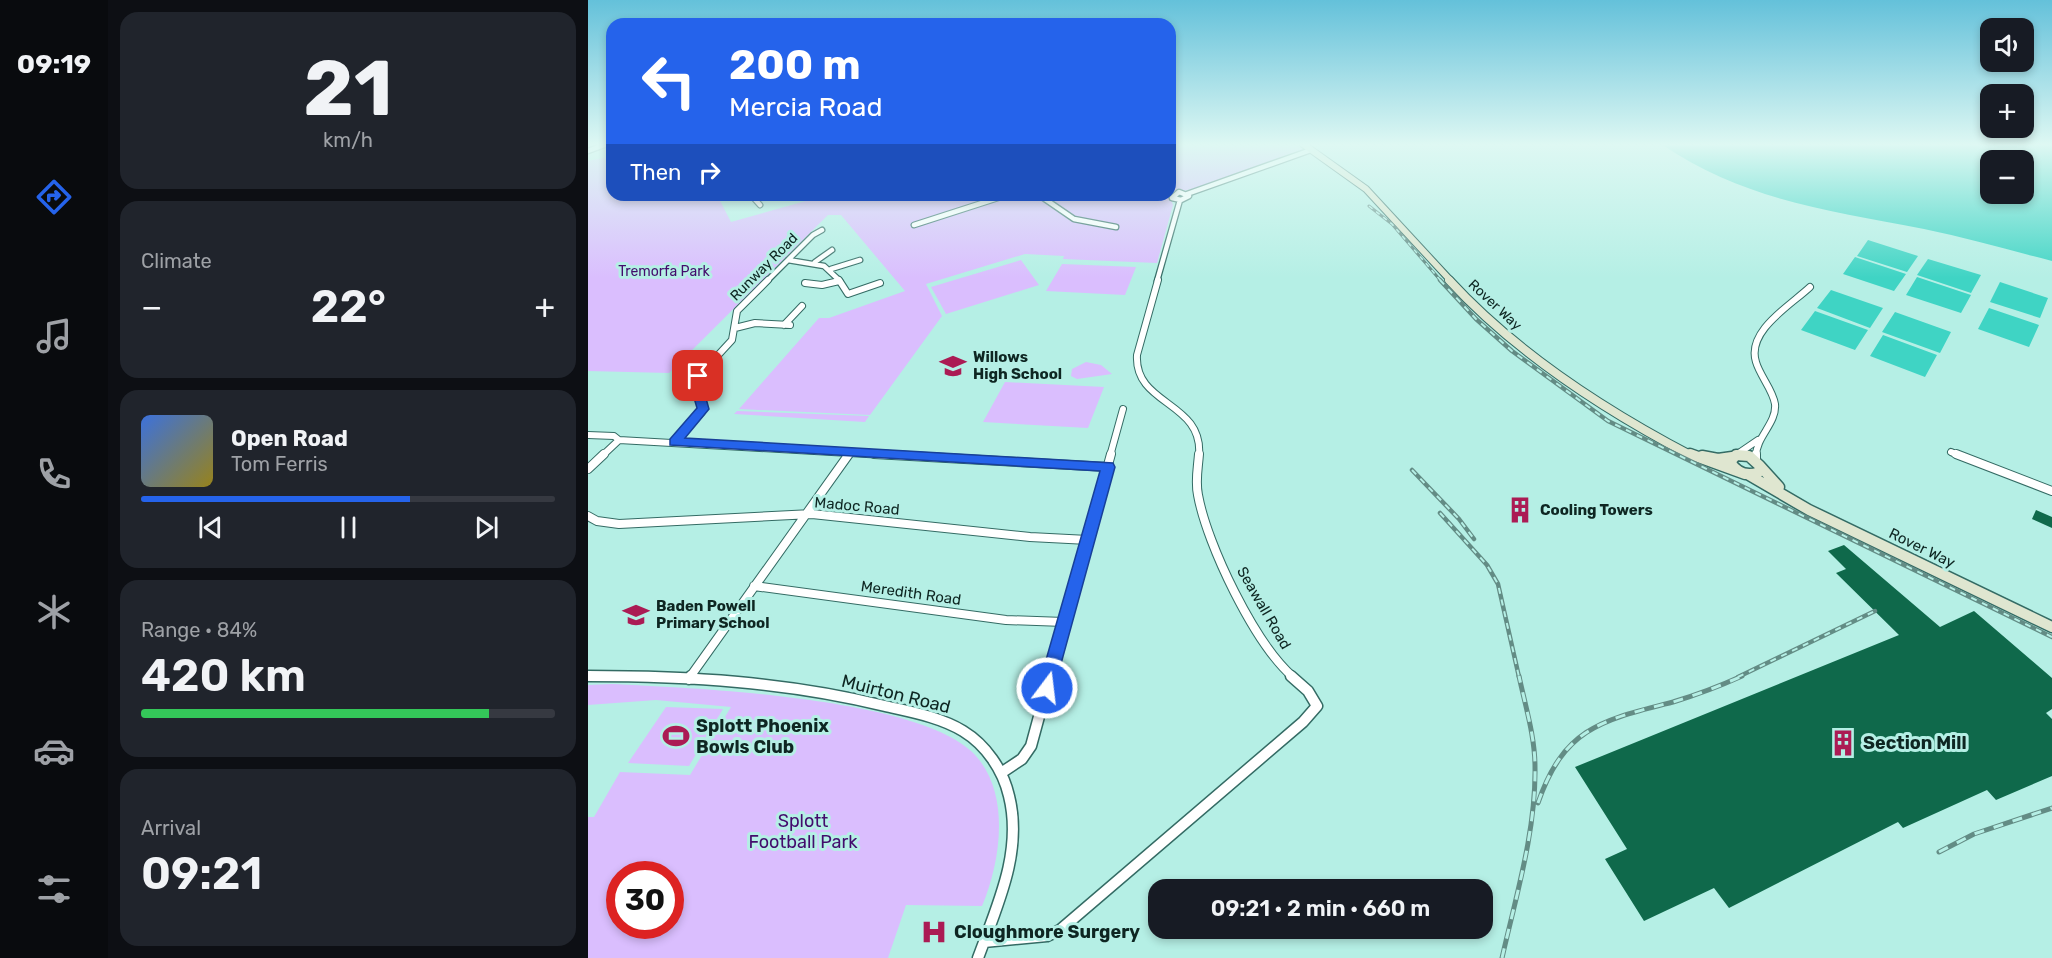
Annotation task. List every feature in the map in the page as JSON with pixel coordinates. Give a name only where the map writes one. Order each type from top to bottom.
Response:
[{"type":"street","points":[[1176,196],[1202,189]]},
{"type":"street","name":"Rover Way","points":[[1365,189],[1447,278],[1507,336],[1619,416],[1713,466],[1747,475],[1781,491],[1809,510],[2052,627]]},
{"type":"street","points":[[1176,196],[1188,198],[1187,194]]},
{"type":"street","points":[[757,201],[762,206]]},
{"type":"street","points":[[914,225],[989,201]]},
{"type":"street","points":[[1046,201],[1062,215],[1076,222],[1116,228]]},
{"type":"street","name":"Seawall Road","points":[[984,942],[1047,936],[1060,930],[1303,722],[1317,706],[1315,699],[1286,671],[1266,644],[1226,570],[1198,499],[1196,477],[1200,445],[1196,429],[1184,414],[1147,388],[1137,368],[1136,360],[1173,201]]},
{"type":"street","points":[[934,219],[941,224]]},
{"type":"street","name":"Runway Road","points":[[675,442],[703,409],[696,379],[729,344],[735,328],[733,321],[737,310],[813,235],[822,230]]},
{"type":"street","points":[[815,262],[832,250]]},
{"type":"street","points":[[788,260],[815,262],[831,269],[849,294],[880,284]]},
{"type":"street","points":[[831,269],[860,260]]},
{"type":"street","points":[[805,283],[822,285],[839,281]]},
{"type":"street","points":[[1758,440],[1734,456],[1730,462],[1733,468],[1747,475],[1759,472],[1756,446],[1774,415],[1775,403],[1755,360],[1755,342],[1762,331],[1810,287]]},
{"type":"street","points":[[735,328],[755,324],[787,325],[802,306]]},
{"type":"street","points":[[1001,773],[1022,759],[1031,746],[1124,408]]},
{"type":"street","points":[[588,435],[614,436],[619,440],[1108,467]]},
{"type":"street","points":[[588,469],[619,440]]},
{"type":"street","points":[[689,679],[850,452]]},
{"type":"street","points":[[1951,452],[2052,491]]},
{"type":"street","name":"Rover Way","points":[[1694,455],[1718,459],[1749,456],[1781,491]]},
{"type":"street","name":"Madoc Road","points":[[588,516],[605,523],[619,524],[805,515],[1029,537],[1088,540]]},
{"type":"street","name":"Meredith Road","points":[[754,586],[1006,620],[1064,622]]},
{"type":"street","name":"Muirton Road","points":[[588,676],[689,679],[845,697],[941,721],[974,739],[1001,773],[1011,804],[1011,856],[1002,895],[978,958]]},
{"type":"green space","name":"Tremorfa Park","points":[[588,189],[606,189],[606,201],[720,201],[731,222],[806,201],[1171,201],[1173,205],[1157,263],[1063,259],[1064,256],[1025,254],[926,284],[942,316],[870,415],[739,409],[819,318],[829,318],[905,291],[841,215],[828,215],[669,373],[588,371]]},
{"type":"green space","points":[[1176,189],[1193,189],[1176,193]]},
{"type":"green space","points":[[1021,260],[1039,285],[946,314],[931,287]]},
{"type":"green space","points":[[1062,264],[1136,267],[1125,295],[1046,291]]},
{"type":"green space","points":[[1086,362],[1101,365],[1112,374],[1077,379],[1071,376],[1072,369]]},
{"type":"green space","points":[[1005,382],[1104,387],[1088,428],[983,422]]},
{"type":"green space","points":[[737,411],[869,416],[865,422],[734,414]]},
{"type":"green space","name":"Splott Football Park","points":[[612,684],[746,693],[853,707],[902,718],[942,733],[971,751],[984,767],[993,785],[998,805],[998,847],[989,888],[982,906],[906,905],[888,958],[588,958],[588,817],[594,817],[620,772],[690,775],[731,707],[656,700],[588,705],[588,685]]},
{"type":"green space","name":"Splott Phoenix Bowls Club","points":[[666,707],[723,709],[689,766],[628,763]]},
{"type":"water","points":[[1750,189],[1980,189],[1980,204],[2034,204],[2034,189],[2052,189],[2052,261],[1972,240],[1788,201]]},
{"type":"water","points":[[1868,240],[1918,256],[1907,272],[1857,256]]},
{"type":"water","points":[[1855,257],[1906,274],[1894,291],[1843,274]]},
{"type":"water","points":[[1928,259],[1981,275],[1971,293],[1917,275]]},
{"type":"water","points":[[1917,277],[1971,295],[1961,313],[1906,295]]},
{"type":"water","points":[[2000,282],[2048,298],[2040,318],[1990,302]]},
{"type":"water","points":[[1831,290],[1883,308],[1870,328],[1817,308]]},
{"type":"water","points":[[1989,308],[2039,325],[2029,347],[1978,329]]},
{"type":"water","points":[[1815,311],[1868,330],[1855,350],[1801,330]]},
{"type":"water","points":[[1895,312],[1951,332],[1940,353],[1882,332]]},
{"type":"water","points":[[1883,335],[1937,355],[1925,377],[1870,356]]},
{"type":"building","points":[[2036,510],[2052,517],[2052,528],[2032,519]]},
{"type":"building","name":"Section Mill","points":[[1844,545],[1940,627],[1974,611],[2052,678],[2052,709],[2046,713],[2052,719],[2052,776],[1996,800],[1987,790],[1903,828],[1898,822],[1729,908],[1714,888],[1644,921],[1605,859],[1627,849],[1575,767],[1899,635],[1836,573],[1846,569],[1828,551]]},
{"type":"railway","points":[[1369,206],[1392,224],[1441,281]]},
{"type":"railway","points":[[1440,280],[1476,319],[1512,351],[1608,421],[2052,637]]},
{"type":"railway","points":[[1412,470],[1459,519],[1474,539]]},
{"type":"railway","points":[[1440,513],[1487,565],[1498,584],[1519,677]]},
{"type":"railway","points":[[1738,677],[1875,611]]},
{"type":"railway","points":[[1502,958],[1529,839],[1534,791],[1533,744],[1519,676]]},
{"type":"railway","points":[[1538,803],[1548,778],[1560,758],[1574,742],[1589,731],[1606,722],[1673,702],[1742,676]]},
{"type":"railway","points":[[1939,852],[1974,834],[2052,808]]},
{"type":"place","name":"Willows High School","points":[[953,366]]},
{"type":"place","name":"Cooling Towers","points":[[1520,510]]},
{"type":"place","name":"Baden Powell Primary School","points":[[636,615]]},
{"type":"place","name":"Splott Phoenix Bowls Club","points":[[676,736]]},
{"type":"place","name":"Section Mill","points":[[1843,743]]},
{"type":"place","name":"Cloughmore Surgery","points":[[934,932]]},
{"type":"route","points":[[698,376],[696,384],[703,406],[702,412],[675,442],[1108,467],[1047,688]]}]
